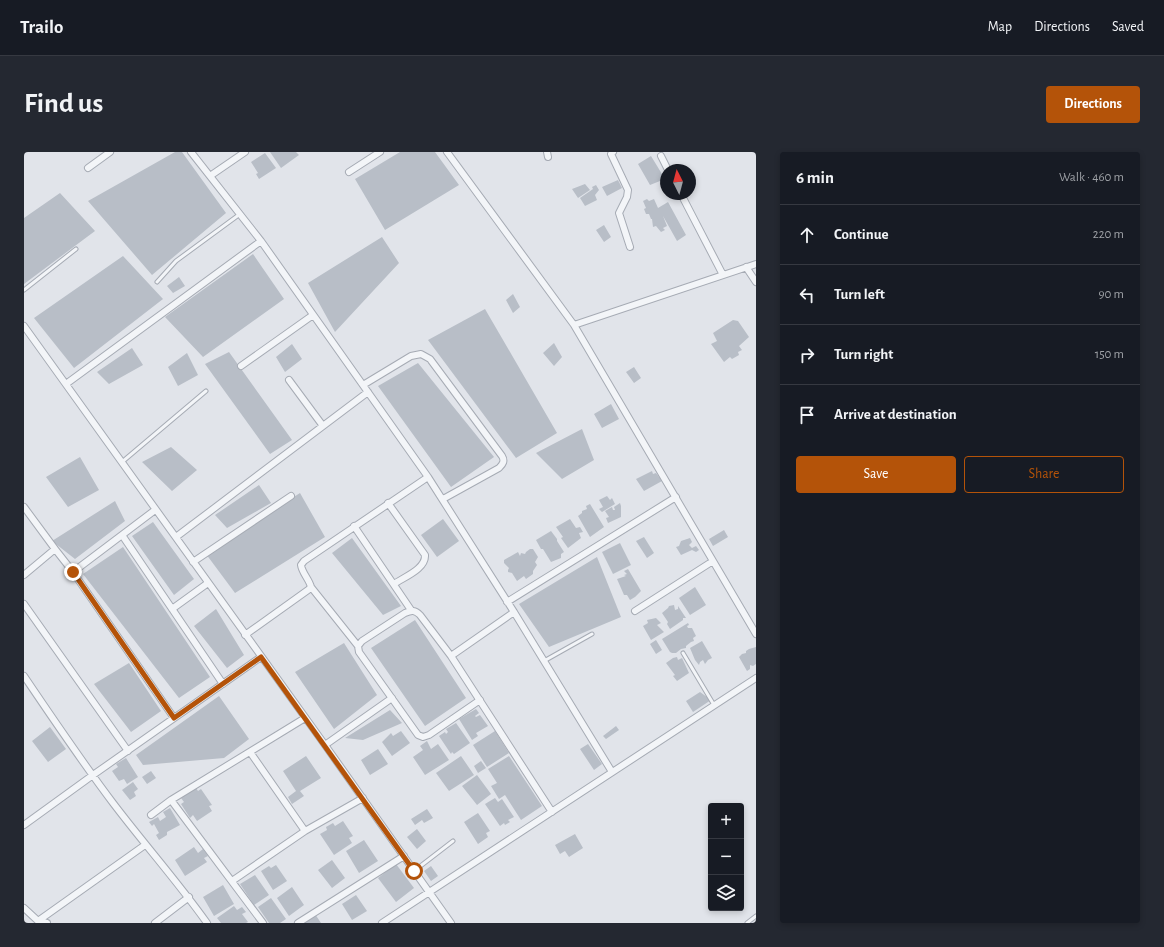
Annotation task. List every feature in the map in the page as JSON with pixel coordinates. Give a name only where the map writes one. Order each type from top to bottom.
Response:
[{"type":"street","points":[[88,168],[110,152]]},
{"type":"street","points":[[191,152],[261,241],[443,499],[612,772]]},
{"type":"street","points":[[210,176],[245,152]]},
{"type":"street","points":[[350,172],[380,152]]},
{"type":"street","points":[[448,152],[574,325],[756,634]]},
{"type":"street","points":[[612,152],[628,190],[628,196],[620,213],[630,247]]},
{"type":"street","points":[[661,156],[665,164]]},
{"type":"street","points":[[684,200],[723,275]]},
{"type":"street","points":[[66,384],[261,241]]},
{"type":"street","points":[[574,325],[756,264]]},
{"type":"street","points":[[746,267],[756,282]]},
{"type":"street","points":[[241,366],[313,315]]},
{"type":"street","points":[[24,326],[451,923]]},
{"type":"street","points":[[363,385],[412,356],[421,354],[426,356],[430,359],[502,456],[504,460],[503,464],[499,468],[443,499]]},
{"type":"street","points":[[289,380],[323,426]]},
{"type":"street","points":[[176,537],[368,392]]},
{"type":"street","points":[[428,477],[304,561],[301,565],[301,569],[310,583],[310,587],[358,646],[359,652],[418,735],[423,737],[429,735],[480,700]]},
{"type":"street","points":[[193,562],[291,496]]},
{"type":"street","points":[[507,602],[676,497]]},
{"type":"street","points":[[388,503],[425,555],[425,560],[422,565],[394,584]]},
{"type":"street","points":[[24,507],[73,572],[174,718]]},
{"type":"street","points":[[73,572],[155,510]]},
{"type":"street","points":[[354,526],[412,610],[416,611],[420,615],[451,656],[552,812]]},
{"type":"street","points":[[122,535],[223,684]]},
{"type":"street","points":[[24,575],[55,549]]},
{"type":"street","points":[[634,611],[713,561]]},
{"type":"street","points":[[172,609],[208,583]]},
{"type":"street","points":[[245,635],[308,590],[310,587]]},
{"type":"street","points":[[24,604],[128,751]]},
{"type":"street","points":[[358,646],[362,641],[412,610]]},
{"type":"street","points":[[451,656],[514,612]]},
{"type":"street","points":[[24,825],[261,657]]},
{"type":"street","points":[[24,676],[93,775],[145,845],[189,897],[207,923]]},
{"type":"street","points":[[382,923],[756,678]]},
{"type":"street","points":[[325,745],[392,698]]},
{"type":"street","points":[[152,815],[171,800],[305,718]]},
{"type":"street","points":[[250,752],[305,831]]},
{"type":"street","points":[[232,881],[305,831],[363,798]]},
{"type":"street","points":[[171,800],[263,923]]},
{"type":"street","points":[[38,921],[145,845]]},
{"type":"street","points":[[298,923],[404,856]]},
{"type":"street","points":[[155,923],[189,897]]},
{"type":"street","points":[[24,908],[38,921],[47,923]]},
{"type":"lane","points":[[157,282],[176,261],[240,214]]},
{"type":"lane","points":[[24,290],[76,250]]},
{"type":"lane","points":[[122,462],[206,391]]},
{"type":"lane","points":[[544,661],[592,634]]},
{"type":"lane","points":[[683,653],[714,705]]},
{"type":"lane","points":[[414,871],[453,841]]},
{"type":"lane","points":[[747,923],[756,916]]},
{"type":"building","points":[[175,152],[182,152],[226,213],[152,275],[88,201]]},
{"type":"building","points":[[270,152],[296,152],[299,155],[281,168]]},
{"type":"building","points":[[400,152],[435,152],[459,185],[385,230],[355,179]]},
{"type":"building","points":[[265,153],[276,168],[259,179],[256,174],[258,173],[251,162]]},
{"type":"building","points":[[651,156],[660,171],[660,181],[650,185],[638,164]]},
{"type":"building","points":[[618,180],[622,188],[607,196],[602,187]]},
{"type":"building","points":[[585,184],[590,190],[578,198],[572,189]]},
{"type":"building","points":[[596,185],[599,190],[595,195],[597,200],[585,206],[580,198],[593,189],[592,187]]},
{"type":"building","points":[[60,193],[95,231],[24,284],[24,218]]},
{"type":"building","points":[[647,199],[649,201],[654,199],[658,208],[668,202],[686,235],[677,241],[663,216],[667,226],[663,228],[665,230],[661,232],[656,226],[653,227],[652,219],[649,214],[646,214],[644,209],[646,208],[643,201]]},
{"type":"building","points":[[604,225],[611,237],[604,242],[596,230]]},
{"type":"building","points":[[382,237],[399,263],[335,332],[308,283]]},
{"type":"building","points":[[253,254],[284,299],[203,357],[165,317]]},
{"type":"building","points":[[123,256],[163,299],[74,368],[34,318]]},
{"type":"building","points":[[179,277],[185,286],[173,293],[167,286]]},
{"type":"building","points":[[513,294],[520,307],[513,313],[506,300]]},
{"type":"building","points":[[485,309],[557,433],[516,458],[428,340]]},
{"type":"building","points":[[733,320],[738,321],[749,337],[739,346],[742,350],[738,352],[739,355],[732,359],[730,357],[724,362],[711,344],[717,341],[713,333]]},
{"type":"building","points":[[554,343],[562,357],[554,366],[543,353]]},
{"type":"building","points":[[292,344],[302,359],[285,372],[276,357]]},
{"type":"building","points":[[132,348],[143,365],[109,384],[97,372]]},
{"type":"building","points":[[229,352],[292,440],[270,454],[205,364]]},
{"type":"building","points":[[187,353],[198,375],[178,386],[168,367]]},
{"type":"building","points":[[418,363],[494,457],[451,487],[378,386]]},
{"type":"building","points":[[634,367],[641,378],[634,383],[626,372]]},
{"type":"building","points":[[611,404],[619,419],[602,428],[594,414]]},
{"type":"building","points":[[582,429],[594,460],[562,479],[536,453]]},
{"type":"building","points":[[171,447],[197,470],[172,491],[142,462]]},
{"type":"building","points":[[80,457],[99,490],[68,507],[46,477]]},
{"type":"building","points":[[652,471],[653,474],[656,473],[662,481],[644,491],[636,479]]},
{"type":"building","points":[[259,485],[271,503],[227,528],[215,515]]},
{"type":"building","points":[[300,493],[325,537],[235,593],[206,554]]},
{"type":"building","points":[[607,496],[610,500],[612,498],[615,504],[602,512],[599,509],[603,507],[599,500]]},
{"type":"building","points":[[115,501],[125,521],[75,559],[52,541]]},
{"type":"building","points":[[620,503],[621,517],[608,523],[606,518],[609,517],[605,511],[612,507],[613,510],[615,510],[614,507]]},
{"type":"building","points":[[590,504],[604,527],[590,537],[578,516],[582,513],[582,511],[587,509],[586,506]]},
{"type":"building","points":[[443,519],[459,541],[437,557],[421,535]]},
{"type":"building","points":[[570,519],[576,528],[580,527],[583,532],[579,533],[581,538],[568,548],[556,527]]},
{"type":"building","points":[[153,522],[194,579],[174,595],[132,536]]},
{"type":"building","points":[[724,530],[728,537],[713,546],[709,539]]},
{"type":"building","points":[[551,531],[564,552],[561,554],[561,558],[551,562],[536,540]]},
{"type":"building","points":[[644,537],[654,553],[647,558],[636,541]]},
{"type":"building","points":[[352,538],[401,606],[383,615],[332,553]]},
{"type":"building","points":[[690,538],[692,542],[689,545],[692,548],[696,546],[699,550],[696,552],[692,550],[681,555],[676,547],[679,546],[681,541]]},
{"type":"building","points":[[620,543],[631,565],[613,574],[602,552]]},
{"type":"building","points":[[123,547],[210,677],[179,698],[83,574]]},
{"type":"building","points":[[530,549],[533,549],[538,557],[535,562],[537,565],[533,571],[533,574],[526,579],[524,576],[517,581],[512,573],[508,572],[509,568],[504,563],[504,560],[518,552],[520,556],[521,553],[525,554]]},
{"type":"building","points":[[597,557],[621,617],[549,647],[519,604]]},
{"type":"building","points":[[628,569],[641,591],[630,600],[627,595],[624,595],[617,579],[626,576],[624,575],[627,574],[624,571]]},
{"type":"building","points":[[695,587],[706,605],[690,615],[679,598]]},
{"type":"building","points":[[674,605],[675,610],[678,609],[678,606],[686,618],[683,618],[683,620],[670,629],[667,624],[668,622],[662,613],[669,606]]},
{"type":"building","points":[[216,609],[244,655],[227,668],[194,626]]},
{"type":"building","points":[[656,618],[661,623],[657,625],[664,632],[651,640],[643,626],[648,623],[647,620]]},
{"type":"building","points":[[415,620],[466,698],[425,726],[371,648]]},
{"type":"building","points":[[688,623],[688,628],[692,628],[696,636],[693,638],[694,641],[686,646],[686,648],[681,649],[676,653],[670,652],[662,639]]},
{"type":"building","points":[[656,640],[662,650],[656,654],[650,644]]},
{"type":"building","points":[[702,641],[712,658],[705,664],[703,660],[699,665],[690,648]]},
{"type":"building","points":[[344,643],[377,695],[334,729],[295,672]]},
{"type":"building","points":[[756,647],[756,664],[753,666],[750,665],[750,669],[747,671],[739,657],[746,653],[749,649]]},
{"type":"building","points":[[677,657],[678,660],[682,658],[689,673],[677,681],[673,676],[675,675],[666,663]]},
{"type":"building","points":[[129,663],[161,711],[131,732],[94,684]]},
{"type":"building","points":[[700,692],[711,700],[693,712],[686,701]]},
{"type":"building","points":[[219,696],[249,739],[224,758],[143,765],[136,755]]},
{"type":"building","points":[[476,709],[479,713],[475,716],[480,715],[488,726],[476,733],[478,736],[472,740],[459,719]]},
{"type":"building","points":[[390,710],[402,723],[363,740],[345,738]]},
{"type":"building","points":[[456,723],[470,743],[454,754],[452,752],[451,754],[439,736],[445,732],[446,734],[448,732],[446,729]]},
{"type":"building","points":[[616,726],[619,730],[606,739],[603,736]]},
{"type":"building","points":[[50,727],[66,749],[48,762],[32,741]]},
{"type":"building","points":[[401,731],[410,743],[392,756],[382,742],[391,733],[393,736]]},
{"type":"building","points":[[495,731],[509,753],[487,767],[473,745]]},
{"type":"building","points":[[427,741],[431,749],[438,744],[449,760],[425,775],[413,757],[423,750],[420,746]]},
{"type":"building","points":[[588,744],[602,764],[594,770],[580,749]]},
{"type":"building","points":[[378,749],[388,764],[370,775],[361,760]]},
{"type":"building","points":[[306,756],[321,778],[300,791],[304,796],[292,804],[288,797],[296,791],[283,771]]},
{"type":"building","points":[[461,756],[474,775],[449,791],[436,773]]},
{"type":"building","points":[[509,756],[542,806],[521,820],[505,795],[499,799],[491,786],[497,783],[488,769]]},
{"type":"building","points":[[126,758],[138,777],[127,784],[124,779],[119,781],[112,771],[118,767],[116,764]]},
{"type":"building","points":[[481,761],[486,768],[478,773],[474,766]]},
{"type":"building","points":[[151,771],[156,778],[147,784],[142,777]]},
{"type":"building","points":[[477,775],[491,794],[477,805],[462,786]]},
{"type":"building","points":[[133,782],[138,789],[134,792],[136,796],[130,800],[122,790]]},
{"type":"building","points":[[196,788],[198,791],[201,789],[212,805],[209,806],[212,811],[197,821],[193,815],[190,818],[181,804],[184,802],[181,798]]},
{"type":"building","points":[[495,798],[498,802],[502,799],[514,817],[508,820],[510,822],[505,825],[504,823],[500,826],[485,804]]},
{"type":"building","points":[[170,808],[180,825],[167,832],[167,835],[159,840],[156,835],[159,833],[154,824],[152,826],[149,822],[158,817],[160,821],[166,817],[163,812]]},
{"type":"building","points":[[427,809],[433,818],[424,823],[422,820],[415,825],[411,819]]},
{"type":"building","points":[[478,813],[490,831],[486,833],[488,837],[478,844],[464,822]]},
{"type":"building","points":[[343,821],[353,836],[349,838],[352,843],[334,855],[320,834],[327,830],[326,827],[333,823],[335,826]]},
{"type":"building","points":[[417,829],[426,841],[417,849],[407,837]]},
{"type":"building","points":[[575,834],[583,848],[569,857],[565,851],[560,854],[555,845]]},
{"type":"building","points":[[364,840],[378,861],[359,873],[346,851]]},
{"type":"building","points":[[194,847],[198,853],[203,849],[208,856],[204,858],[207,862],[185,876],[175,860]]},
{"type":"building","points":[[332,860],[345,878],[332,888],[318,870]]},
{"type":"building","points":[[396,864],[414,888],[396,902],[378,878]]},
{"type":"building","points":[[276,865],[287,881],[273,890],[261,871],[269,866],[271,868]]},
{"type":"building","points":[[431,866],[438,876],[431,881],[424,871]]},
{"type":"building","points":[[255,875],[269,895],[254,905],[240,884]]},
{"type":"building","points":[[223,885],[234,904],[214,916],[203,897]]},
{"type":"building","points":[[292,887],[304,905],[289,916],[277,898]]},
{"type":"building","points":[[356,895],[367,911],[352,920],[342,904]]},
{"type":"building","points":[[271,898],[286,919],[280,923],[269,923],[258,907]]},
{"type":"building","points":[[234,906],[237,910],[242,907],[246,912],[242,914],[248,922],[221,923],[217,918]]},
{"type":"building","points":[[315,914],[321,923],[304,922]]},
{"type":"route","points":[[73,572],[174,718],[261,657],[414,871]]}]
